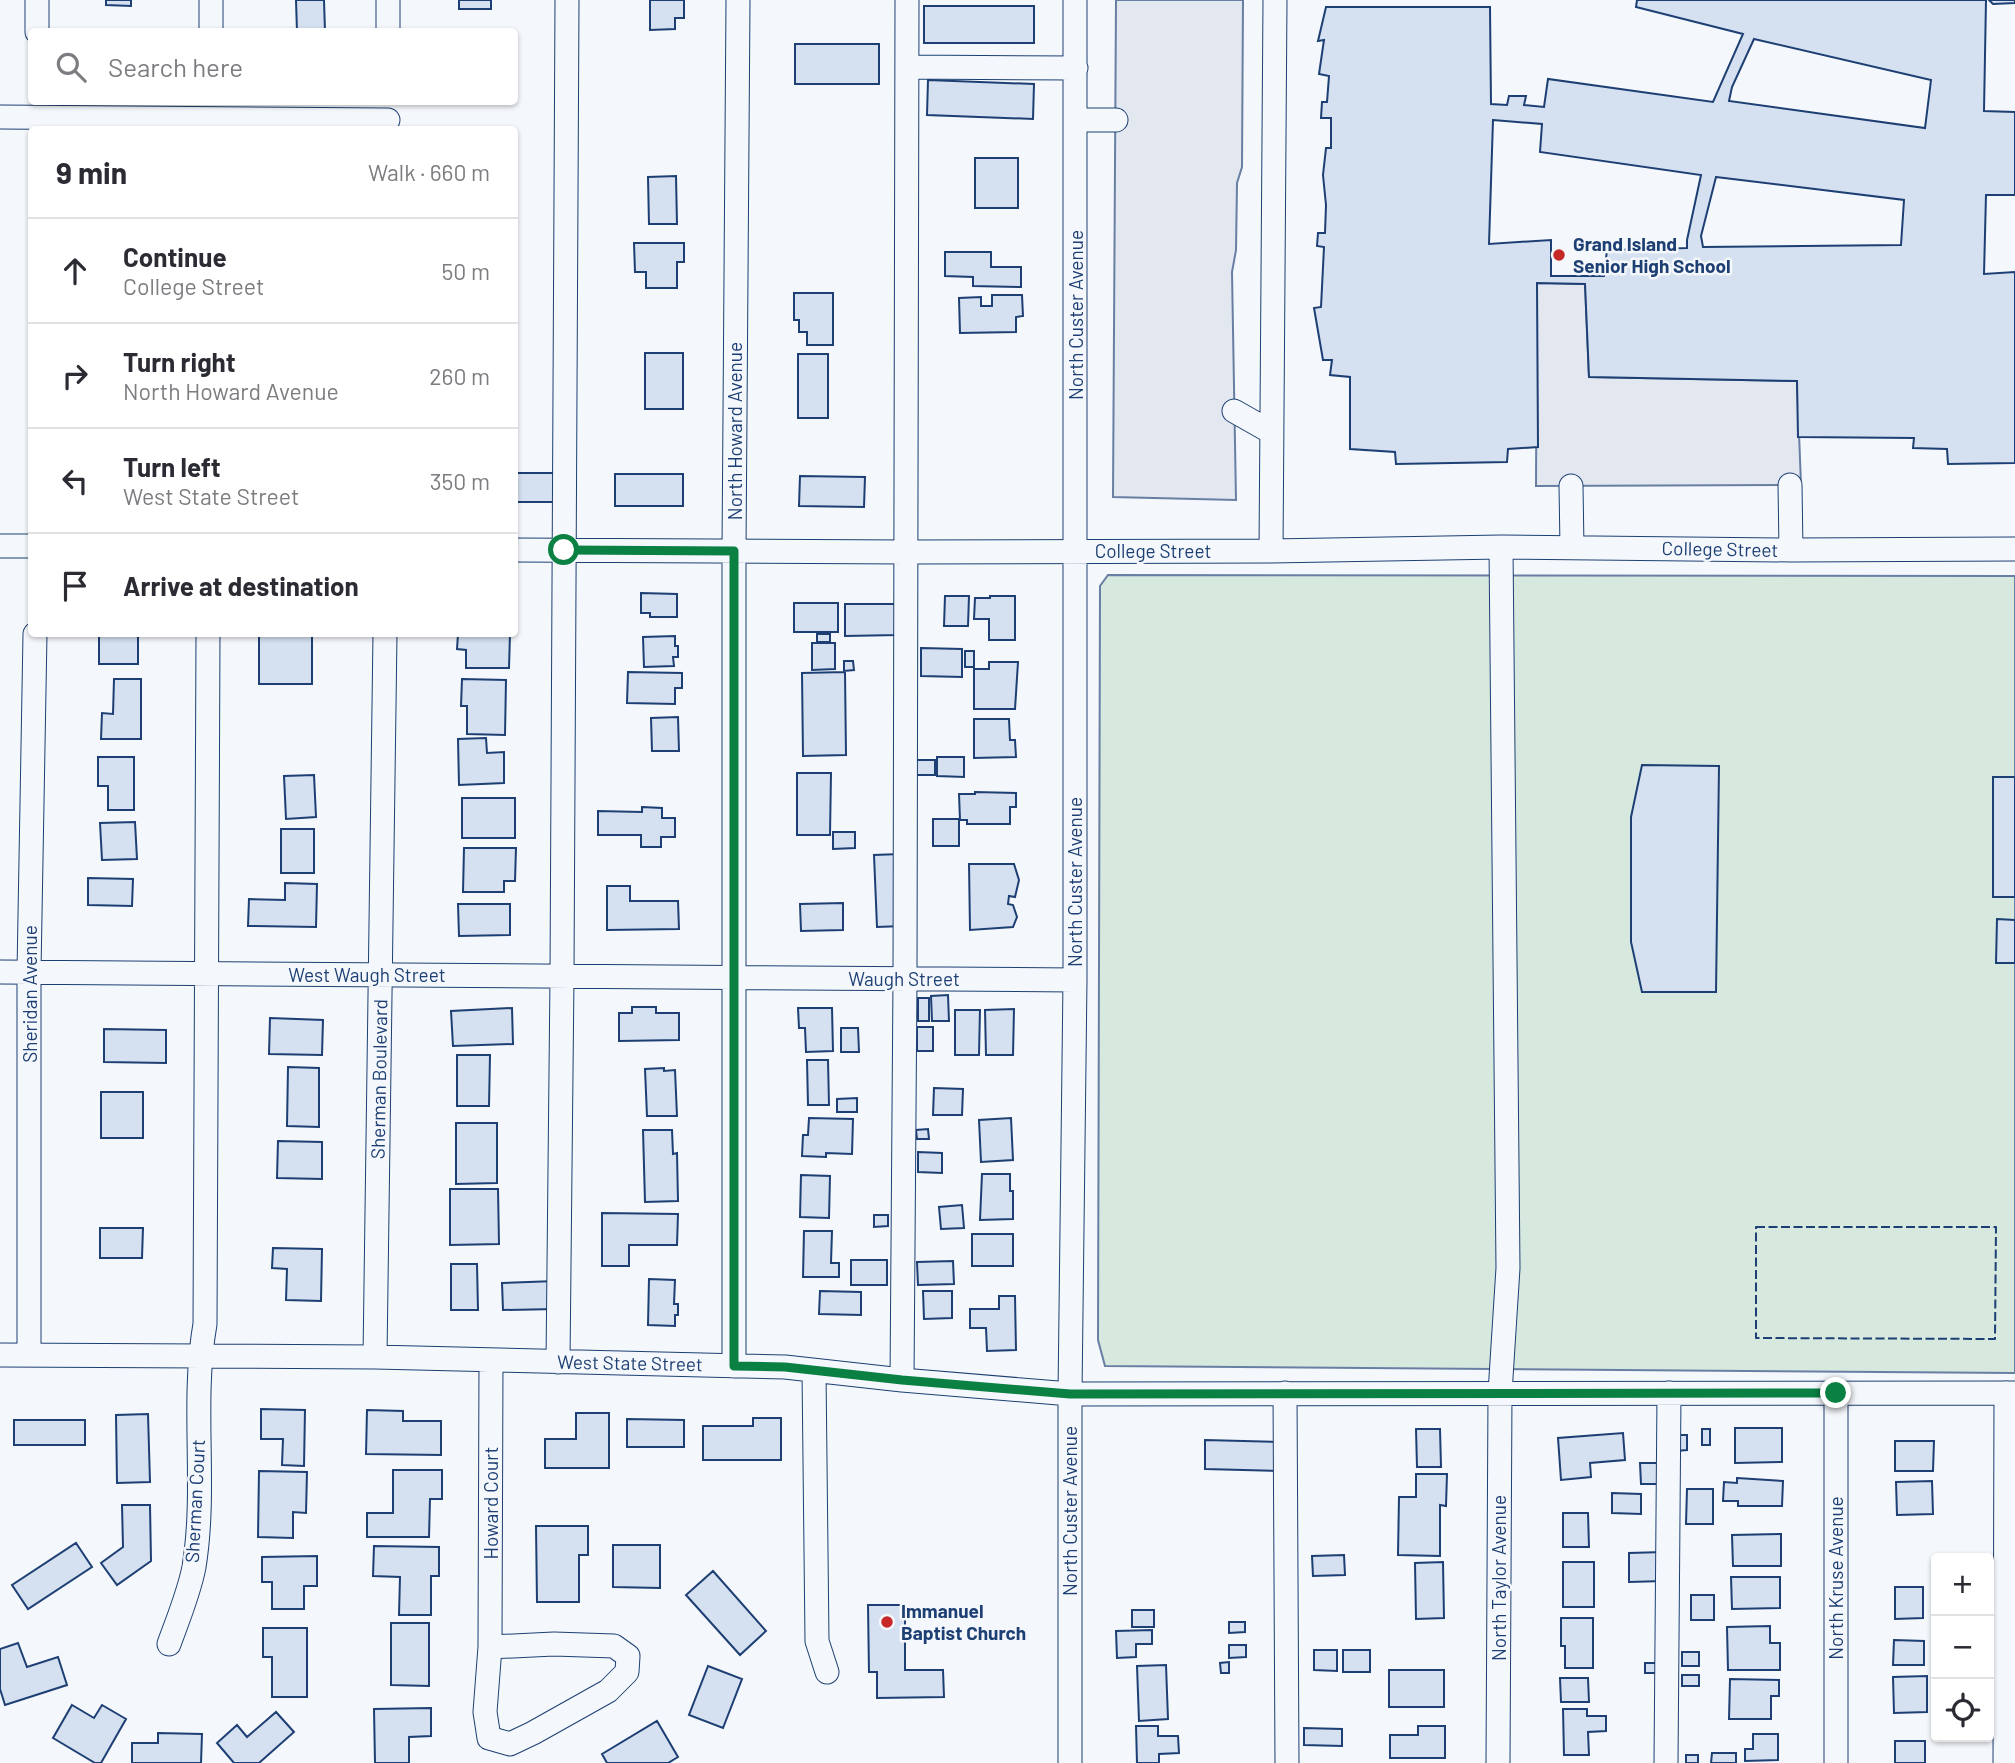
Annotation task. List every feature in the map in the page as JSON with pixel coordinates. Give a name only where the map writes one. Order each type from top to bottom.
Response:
[{"type":"street","points":[[37,0],[37,28]]},
{"type":"street","points":[[211,0],[211,28]]},
{"type":"street","points":[[388,0],[388,28]]},
{"type":"street","points":[[558,1362],[567,0]]},
{"type":"street","name":"North Howard Avenue","points":[[734,1366],[734,551],[738,0]]},
{"type":"street","points":[[902,1380],[907,0]]},
{"type":"street","name":"North Custer Avenue","points":[[1070,1763],[1070,1394],[1075,980],[1076,0]]},
{"type":"street","points":[[1271,551],[1275,0]]},
{"type":"street","points":[[907,66],[1076,68]]},
{"type":"street","points":[[0,117],[388,117]]},
{"type":"street","points":[[1076,120],[1116,120]]},
{"type":"street","points":[[1234,411],[1271,432]]},
{"type":"street","name":"College Street","points":[[1790,485],[1791,550]]},
{"type":"street","points":[[1571,486],[1573,547]]},
{"type":"street","points":[[0,546],[28,546]]},
{"type":"street","name":"College Street","points":[[518,550],[1271,551],[1501,547],[2015,549]]},
{"type":"street","name":"North Taylor Avenue","points":[[1498,1763],[1500,1393],[1508,1268],[1501,547]]},
{"type":"street","name":"Sheridan Avenue","points":[[29,1355],[29,972],[35,637]]},
{"type":"street","name":"Sherman Court","points":[[169,1644],[194,1568],[198,1522],[199,1355],[205,1324],[208,637]]},
{"type":"street","name":"Sherman Boulevard","points":[[374,1357],[386,637]]},
{"type":"street","name":"West Waugh Street","points":[[0,972],[734,978]]},
{"type":"street","name":"Waugh Street","points":[[734,978],[1075,980]]},
{"type":"street","name":"West State Street","points":[[0,1354],[374,1357],[785,1367],[1070,1394],[2010,1393]]},
{"type":"street","name":"Howard Court","points":[[490,1647],[554,1644],[614,1646],[628,1656],[626,1672],[608,1691],[510,1744],[489,1738],[485,1712],[490,1647],[491,1360]]},
{"type":"street","points":[[814,1371],[817,1641],[827,1672]]},
{"type":"street","points":[[1285,1393],[1287,1763]]},
{"type":"street","points":[[1666,1763],[1669,1393]]},
{"type":"street","name":"North Kruse Avenue","points":[[1836,1393],[1836,1763]]},
{"type":"street","points":[[2005,1763],[2010,1393]]},
{"type":"shaded area","points":[[1116,0],[1243,0],[1242,167],[1237,183],[1236,250],[1232,272],[1236,500],[1113,497]]},
{"type":"shaded area","points":[[1537,283],[1585,284],[1589,377],[1797,381],[1801,485],[1536,486]]},
{"type":"shaded area","points":[[1108,575],[2015,576],[2015,1373],[1105,1366],[1098,1340],[1100,586]]},
{"type":"building","points":[[106,0],[131,0],[131,6],[106,5]]},
{"type":"building","points":[[296,0],[324,0],[325,28],[297,28]]},
{"type":"building","points":[[459,0],[491,0],[491,9],[459,9]]},
{"type":"building","points":[[650,0],[684,0],[684,18],[675,18],[675,29],[650,30]]},
{"type":"building","points":[[1637,0],[1986,0],[1984,111],[2015,112],[2015,195],[1986,195],[1984,274],[2015,272],[2015,463],[1948,464],[1947,449],[1913,448],[1914,438],[1798,437],[1797,381],[1589,377],[1585,284],[1537,283],[1538,447],[1508,449],[1507,462],[1396,464],[1395,452],[1350,449],[1350,377],[1330,375],[1332,360],[1323,360],[1314,308],[1321,307],[1324,247],[1317,246],[1318,233],[1325,233],[1323,175],[1326,148],[1331,148],[1331,118],[1321,118],[1322,102],[1327,102],[1329,76],[1319,74],[1324,40],[1318,41],[1326,7],[1490,7],[1491,104],[1507,105],[1509,96],[1526,96],[1524,105],[1544,107],[1548,79],[1713,102],[1743,34],[1636,7]],"holes":[[[1754,39],[1931,80],[1925,128],[1729,101],[1732,87]],[[1493,120],[1542,124],[1540,152],[1701,175],[1687,248],[1607,250],[1604,276],[1551,276],[1551,240],[1489,244]],[[1716,177],[1904,200],[1901,245],[1703,247],[1701,236]]]},
{"type":"building","points":[[1989,0],[2015,0],[2015,3],[1993,4]]},
{"type":"building","points":[[924,6],[1034,6],[1034,43],[924,43]]},
{"type":"building","points":[[795,44],[879,44],[879,84],[795,84]]},
{"type":"building","points":[[928,80],[1034,84],[1033,119],[927,115]]},
{"type":"building","points":[[975,158],[1018,158],[1018,208],[975,208]]},
{"type":"building","points":[[676,176],[677,224],[649,224],[648,177]]},
{"type":"building","points":[[634,243],[684,243],[684,262],[677,262],[677,288],[646,288],[646,272],[635,272]]},
{"type":"building","points":[[945,252],[991,252],[991,267],[1021,267],[1021,287],[973,286],[973,277],[945,276]]},
{"type":"building","points":[[794,293],[833,293],[833,345],[807,345],[807,332],[799,332],[799,320],[794,320]]},
{"type":"building","points":[[992,295],[1022,295],[1023,316],[1016,317],[1016,332],[960,333],[959,298],[981,297],[981,306],[992,306]]},
{"type":"building","points":[[645,353],[683,353],[683,409],[645,409]]},
{"type":"building","points":[[798,354],[828,354],[828,418],[798,418]]},
{"type":"building","points":[[518,473],[560,473],[560,502],[518,502]]},
{"type":"building","points":[[615,474],[683,474],[683,506],[615,506]]},
{"type":"building","points":[[800,476],[865,477],[864,507],[799,506]]},
{"type":"building","points":[[641,593],[677,594],[677,617],[650,617],[650,613],[641,613]]},
{"type":"building","points":[[945,596],[969,596],[968,626],[944,626]]},
{"type":"building","points":[[1015,596],[1015,640],[989,640],[989,619],[974,619],[975,598]]},
{"type":"building","points":[[794,603],[838,603],[838,632],[794,632]]},
{"type":"building","points":[[845,604],[898,604],[898,635],[845,636]]},
{"type":"building","points":[[817,634],[830,634],[830,642],[817,642]]},
{"type":"building","points":[[675,636],[678,657],[673,657],[674,666],[644,667],[643,637]]},
{"type":"building","points":[[99,637],[138,637],[138,664],[99,664]]},
{"type":"building","points":[[259,637],[312,637],[312,684],[259,684]]},
{"type":"building","points":[[458,637],[510,637],[509,668],[466,668],[466,650],[457,649]]},
{"type":"building","points":[[812,643],[835,643],[835,669],[812,670]]},
{"type":"building","points":[[921,648],[962,649],[962,677],[921,676]]},
{"type":"building","points":[[965,651],[974,651],[974,667],[965,667]]},
{"type":"building","points":[[844,661],[853,661],[854,670],[844,671]]},
{"type":"building","points":[[989,662],[1018,662],[1015,709],[974,709],[974,669],[989,669]]},
{"type":"building","points":[[628,672],[682,673],[682,688],[675,688],[675,704],[627,703]]},
{"type":"building","points":[[845,672],[846,755],[803,756],[802,673]]},
{"type":"building","points":[[114,679],[141,679],[141,739],[101,739],[102,713],[113,714]]},
{"type":"building","points":[[462,679],[506,680],[505,735],[467,734],[467,706],[461,706]]},
{"type":"building","points":[[678,717],[679,751],[652,751],[651,718]]},
{"type":"building","points":[[974,719],[1009,719],[1010,740],[1015,740],[1016,757],[974,758]]},
{"type":"building","points":[[486,738],[487,753],[504,752],[504,783],[459,785],[458,739]]},
{"type":"building","points":[[98,757],[134,757],[134,810],[108,810],[108,786],[98,786]]},
{"type":"building","points":[[937,757],[964,757],[964,777],[937,776]]},
{"type":"building","points":[[915,760],[935,760],[935,775],[915,775]]},
{"type":"building","points":[[1642,765],[1719,766],[1716,992],[1642,992],[1631,942],[1631,817]]},
{"type":"building","points":[[797,773],[831,773],[830,835],[797,835]]},
{"type":"building","points":[[314,775],[316,817],[286,819],[284,776]]},
{"type":"building","points":[[1993,777],[2015,777],[2015,897],[1993,897]]},
{"type":"building","points":[[1016,793],[1016,807],[1010,807],[1010,824],[967,824],[967,820],[960,820],[959,794]]},
{"type":"building","points":[[462,798],[515,798],[515,838],[462,838]]},
{"type":"building","points":[[642,807],[662,808],[662,818],[675,818],[675,837],[661,837],[661,847],[641,847],[641,835],[598,835],[598,811],[642,812]]},
{"type":"building","points":[[933,819],[959,819],[959,846],[933,846]]},
{"type":"building","points":[[135,822],[137,859],[102,860],[100,823]]},
{"type":"building","points":[[281,829],[314,829],[314,873],[281,873]]},
{"type":"building","points":[[833,832],[855,832],[855,848],[833,849]]},
{"type":"building","points":[[464,848],[516,848],[515,881],[504,881],[504,892],[463,892]]},
{"type":"building","points":[[900,854],[903,926],[877,927],[874,855]]},
{"type":"building","points":[[969,864],[1014,864],[1019,880],[1015,897],[1009,896],[1008,904],[1013,905],[1017,917],[1013,927],[970,930]]},
{"type":"building","points":[[88,878],[133,879],[132,906],[88,905]]},
{"type":"building","points":[[285,883],[317,884],[316,927],[248,926],[249,899],[285,900]]},
{"type":"building","points":[[607,886],[630,886],[630,901],[678,901],[679,929],[607,930]]},
{"type":"building","points":[[843,903],[843,930],[801,931],[800,904]]},
{"type":"building","points":[[458,904],[510,904],[510,935],[459,936]]},
{"type":"building","points":[[1997,919],[2015,920],[2015,963],[1996,963]]},
{"type":"building","points":[[948,995],[949,1021],[932,1021],[931,996]]},
{"type":"building","points":[[918,998],[929,998],[929,1021],[918,1021]]},
{"type":"building","points":[[632,1007],[656,1007],[656,1013],[679,1013],[679,1040],[619,1041],[619,1013],[632,1013]]},
{"type":"building","points":[[512,1008],[513,1044],[453,1046],[451,1011]]},
{"type":"building","points":[[798,1008],[832,1008],[833,1051],[806,1052],[805,1028],[799,1028]]},
{"type":"building","points":[[1014,1009],[1013,1055],[986,1055],[985,1010]]},
{"type":"building","points":[[955,1010],[980,1010],[979,1055],[955,1055]]},
{"type":"building","points":[[270,1018],[323,1020],[322,1055],[269,1054]]},
{"type":"building","points":[[917,1027],[933,1027],[933,1051],[917,1051]]},
{"type":"building","points":[[841,1028],[858,1028],[859,1052],[841,1052]]},
{"type":"building","points":[[104,1029],[166,1030],[166,1063],[104,1062]]},
{"type":"building","points":[[457,1055],[490,1055],[489,1106],[457,1106]]},
{"type":"building","points":[[807,1060],[828,1060],[829,1105],[808,1105]]},
{"type":"building","points":[[288,1067],[319,1068],[319,1127],[287,1126]]},
{"type":"building","points":[[664,1068],[664,1071],[675,1070],[677,1116],[647,1116],[645,1069]]},
{"type":"building","points":[[934,1088],[963,1089],[962,1115],[933,1115]]},
{"type":"building","points":[[101,1092],[143,1092],[143,1138],[101,1138]]},
{"type":"building","points":[[857,1098],[857,1112],[837,1112],[837,1099]]},
{"type":"building","points":[[809,1118],[853,1119],[852,1154],[802,1156],[803,1135],[808,1135]]},
{"type":"building","points":[[1011,1118],[1013,1160],[981,1162],[979,1120]]},
{"type":"building","points":[[456,1123],[497,1123],[497,1183],[456,1184]]},
{"type":"building","points":[[928,1129],[929,1139],[917,1139],[916,1130]]},
{"type":"building","points":[[643,1130],[672,1130],[673,1154],[677,1153],[678,1201],[645,1202]]},
{"type":"building","points":[[278,1141],[322,1142],[322,1179],[277,1178]]},
{"type":"building","points":[[918,1152],[942,1153],[942,1173],[918,1172]]},
{"type":"building","points":[[982,1174],[1010,1174],[1013,1219],[980,1220]]},
{"type":"building","points":[[801,1175],[830,1176],[829,1218],[800,1217]]},
{"type":"building","points":[[450,1189],[498,1189],[499,1244],[450,1245]]},
{"type":"building","points":[[962,1205],[964,1228],[941,1229],[939,1207]]},
{"type":"building","points":[[602,1213],[678,1214],[677,1245],[629,1245],[629,1266],[602,1266]]},
{"type":"building","points":[[874,1215],[888,1215],[888,1226],[874,1227]]},
{"type":"building","points":[[100,1228],[143,1228],[142,1258],[100,1258]]},
{"type":"building","points":[[804,1231],[832,1231],[831,1263],[839,1263],[839,1277],[803,1277]]},
{"type":"building","points":[[972,1234],[1013,1234],[1013,1266],[972,1266]]},
{"type":"building","points":[[273,1248],[322,1249],[321,1301],[286,1300],[287,1269],[272,1268]]},
{"type":"building","points":[[851,1260],[887,1260],[887,1285],[851,1285]]},
{"type":"building","points":[[953,1261],[954,1284],[918,1285],[917,1262]]},
{"type":"building","points":[[451,1264],[477,1264],[478,1310],[451,1310]]},
{"type":"building","points":[[649,1279],[675,1280],[674,1304],[678,1304],[678,1315],[675,1315],[675,1326],[648,1325]]},
{"type":"building","points":[[555,1281],[556,1309],[503,1310],[502,1283]]},
{"type":"building","points":[[820,1291],[861,1292],[861,1315],[819,1314]]},
{"type":"building","points":[[923,1291],[952,1291],[952,1318],[924,1319]]},
{"type":"building","points":[[999,1296],[1015,1296],[1016,1350],[987,1351],[986,1328],[970,1328],[970,1309],[999,1309]]},
{"type":"building","points":[[261,1409],[305,1410],[304,1466],[282,1465],[283,1439],[261,1439]]},
{"type":"building","points":[[367,1410],[403,1411],[403,1421],[441,1421],[441,1455],[366,1454]]},
{"type":"building","points":[[576,1413],[609,1413],[609,1468],[545,1468],[545,1439],[576,1439]]},
{"type":"building","points":[[148,1414],[150,1482],[117,1483],[116,1415]]},
{"type":"building","points":[[753,1418],[781,1418],[781,1460],[703,1460],[703,1426],[753,1426]]},
{"type":"building","points":[[627,1419],[684,1420],[684,1447],[627,1447]]},
{"type":"building","points":[[14,1420],[85,1420],[85,1445],[14,1445]]},
{"type":"building","points":[[1735,1428],[1782,1428],[1782,1462],[1735,1463]]},
{"type":"building","points":[[1416,1429],[1440,1429],[1441,1467],[1417,1467]]},
{"type":"building","points":[[1702,1429],[1710,1429],[1710,1445],[1702,1445]]},
{"type":"building","points":[[1623,1433],[1625,1460],[1590,1463],[1591,1477],[1561,1480],[1558,1438]]},
{"type":"building","points":[[1676,1435],[1687,1435],[1687,1450],[1676,1451]]},
{"type":"building","points":[[1205,1440],[1278,1442],[1277,1471],[1205,1469]]},
{"type":"building","points":[[1895,1441],[1934,1441],[1933,1471],[1895,1471]]},
{"type":"building","points":[[1640,1463],[1661,1463],[1661,1484],[1641,1484]]},
{"type":"building","points":[[393,1470],[442,1470],[442,1499],[430,1499],[429,1537],[367,1537],[367,1513],[393,1513]]},
{"type":"building","points":[[259,1471],[307,1472],[306,1513],[293,1512],[293,1538],[258,1537]]},
{"type":"building","points":[[1416,1474],[1447,1474],[1446,1506],[1440,1505],[1440,1556],[1398,1555],[1399,1497],[1416,1497]]},
{"type":"building","points":[[1737,1478],[1783,1481],[1782,1506],[1738,1506],[1738,1501],[1723,1501],[1724,1482],[1737,1483]]},
{"type":"building","points":[[1932,1481],[1933,1514],[1897,1515],[1896,1482]]},
{"type":"building","points":[[1687,1489],[1713,1489],[1713,1524],[1686,1524]]},
{"type":"building","points":[[1612,1493],[1641,1494],[1641,1514],[1612,1513]]},
{"type":"building","points":[[122,1505],[150,1505],[151,1561],[117,1585],[101,1563],[123,1547]]},
{"type":"building","points":[[1563,1513],[1588,1513],[1589,1547],[1563,1547]]},
{"type":"building","points":[[536,1526],[588,1526],[588,1555],[579,1555],[579,1602],[537,1602]]},
{"type":"building","points":[[1781,1534],[1781,1566],[1733,1566],[1732,1535]]},
{"type":"building","points":[[76,1543],[92,1567],[28,1609],[12,1585]]},
{"type":"building","points":[[613,1545],[660,1545],[660,1588],[613,1587]]},
{"type":"building","points":[[374,1546],[439,1547],[439,1576],[431,1576],[431,1615],[399,1615],[400,1577],[373,1576]]},
{"type":"building","points":[[1663,1552],[1664,1581],[1629,1582],[1629,1553]]},
{"type":"building","points":[[1344,1555],[1345,1575],[1313,1576],[1312,1556]]},
{"type":"building","points":[[317,1556],[317,1586],[304,1586],[304,1609],[272,1609],[272,1582],[262,1582],[262,1557]]},
{"type":"building","points":[[1443,1562],[1444,1618],[1416,1619],[1415,1563]]},
{"type":"building","points":[[1563,1562],[1594,1562],[1594,1607],[1563,1607]]},
{"type":"building","points":[[713,1571],[766,1631],[740,1655],[686,1595]]},
{"type":"building","points":[[1731,1577],[1780,1577],[1780,1608],[1732,1609]]},
{"type":"building","points":[[1895,1587],[1923,1587],[1923,1618],[1895,1619]]},
{"type":"building","points":[[1691,1595],[1714,1595],[1714,1620],[1691,1620]]},
{"type":"building","points":[[868,1605],[905,1605],[905,1670],[943,1670],[944,1697],[877,1698],[877,1672],[869,1672]]},
{"type":"building","points":[[1132,1610],[1154,1610],[1154,1627],[1132,1627]]},
{"type":"building","points":[[1561,1618],[1593,1618],[1593,1668],[1565,1668],[1565,1646],[1561,1646]]},
{"type":"building","points":[[1229,1622],[1245,1622],[1245,1632],[1229,1633]]},
{"type":"building","points":[[391,1623],[429,1623],[429,1686],[391,1685]]},
{"type":"building","points":[[1770,1626],[1770,1643],[1780,1643],[1780,1670],[1728,1670],[1727,1627]]},
{"type":"building","points":[[263,1628],[307,1628],[307,1697],[272,1697],[272,1657],[263,1657]]},
{"type":"building","points":[[1152,1630],[1152,1644],[1136,1644],[1136,1657],[1117,1658],[1116,1631]]},
{"type":"building","points":[[1894,1640],[1924,1641],[1924,1665],[1893,1665]]},
{"type":"building","points":[[18,1643],[27,1667],[58,1657],[67,1685],[5,1705],[0,1689],[0,1649]]},
{"type":"building","points":[[1229,1645],[1246,1645],[1246,1657],[1229,1658]]},
{"type":"building","points":[[1314,1650],[1337,1650],[1337,1671],[1314,1670]]},
{"type":"building","points":[[1343,1650],[1370,1650],[1370,1672],[1343,1672]]},
{"type":"building","points":[[1682,1652],[1699,1652],[1699,1666],[1682,1666]]},
{"type":"building","points":[[1229,1662],[1229,1673],[1221,1673],[1220,1663]]},
{"type":"building","points":[[1645,1663],[1660,1663],[1660,1673],[1645,1673]]},
{"type":"building","points":[[1166,1665],[1168,1719],[1139,1721],[1137,1666]]},
{"type":"building","points":[[708,1666],[742,1679],[723,1728],[689,1715]]},
{"type":"building","points":[[1389,1670],[1444,1670],[1444,1707],[1389,1707]]},
{"type":"building","points":[[1682,1675],[1699,1675],[1699,1686],[1682,1686]]},
{"type":"building","points":[[1927,1676],[1927,1712],[1894,1713],[1893,1677]]},
{"type":"building","points":[[1560,1678],[1588,1678],[1589,1702],[1561,1702]]},
{"type":"building","points":[[1730,1679],[1779,1680],[1779,1696],[1771,1696],[1771,1719],[1729,1719]]},
{"type":"building","points":[[72,1705],[94,1718],[102,1705],[126,1719],[101,1763],[95,1763],[53,1738]]},
{"type":"building","points":[[431,1708],[431,1736],[409,1737],[409,1763],[375,1763],[374,1709]]},
{"type":"building","points":[[1563,1709],[1587,1709],[1587,1716],[1606,1716],[1606,1731],[1588,1732],[1589,1755],[1564,1755]]},
{"type":"building","points":[[276,1712],[294,1732],[259,1763],[234,1763],[217,1743],[237,1725],[247,1737]]},
{"type":"building","points":[[657,1721],[678,1757],[668,1763],[607,1763],[602,1754]]},
{"type":"building","points":[[1136,1726],[1158,1726],[1158,1736],[1178,1736],[1179,1753],[1159,1754],[1159,1763],[1137,1763]]},
{"type":"building","points":[[1418,1726],[1445,1726],[1445,1758],[1390,1758],[1390,1735],[1418,1735]]},
{"type":"building","points":[[1304,1728],[1342,1729],[1342,1746],[1304,1745]]},
{"type":"building","points":[[158,1733],[202,1734],[201,1763],[132,1763],[132,1743],[158,1743]]},
{"type":"building","points":[[1753,1734],[1778,1734],[1778,1760],[1745,1761],[1745,1749],[1753,1749]]},
{"type":"building","points":[[1895,1741],[1925,1741],[1925,1763],[1895,1763]]},
{"type":"building","points":[[1712,1753],[1736,1753],[1736,1763],[1711,1763]]},
{"type":"building","points":[[1686,1755],[1698,1755],[1698,1763],[1686,1763]]},
{"type":"fence","points":[[1756,1227],[1996,1227],[1995,1339],[1756,1338],[1756,1227]]},
{"type":"place","name":"Grand Island Senior High School","points":[[1559,255]]},
{"type":"place","name":"Immanuel Baptist Church","points":[[887,1622]]},
{"type":"route","points":[[564,550],[734,551],[734,1366],[785,1367],[1070,1394],[1836,1393]]}]
